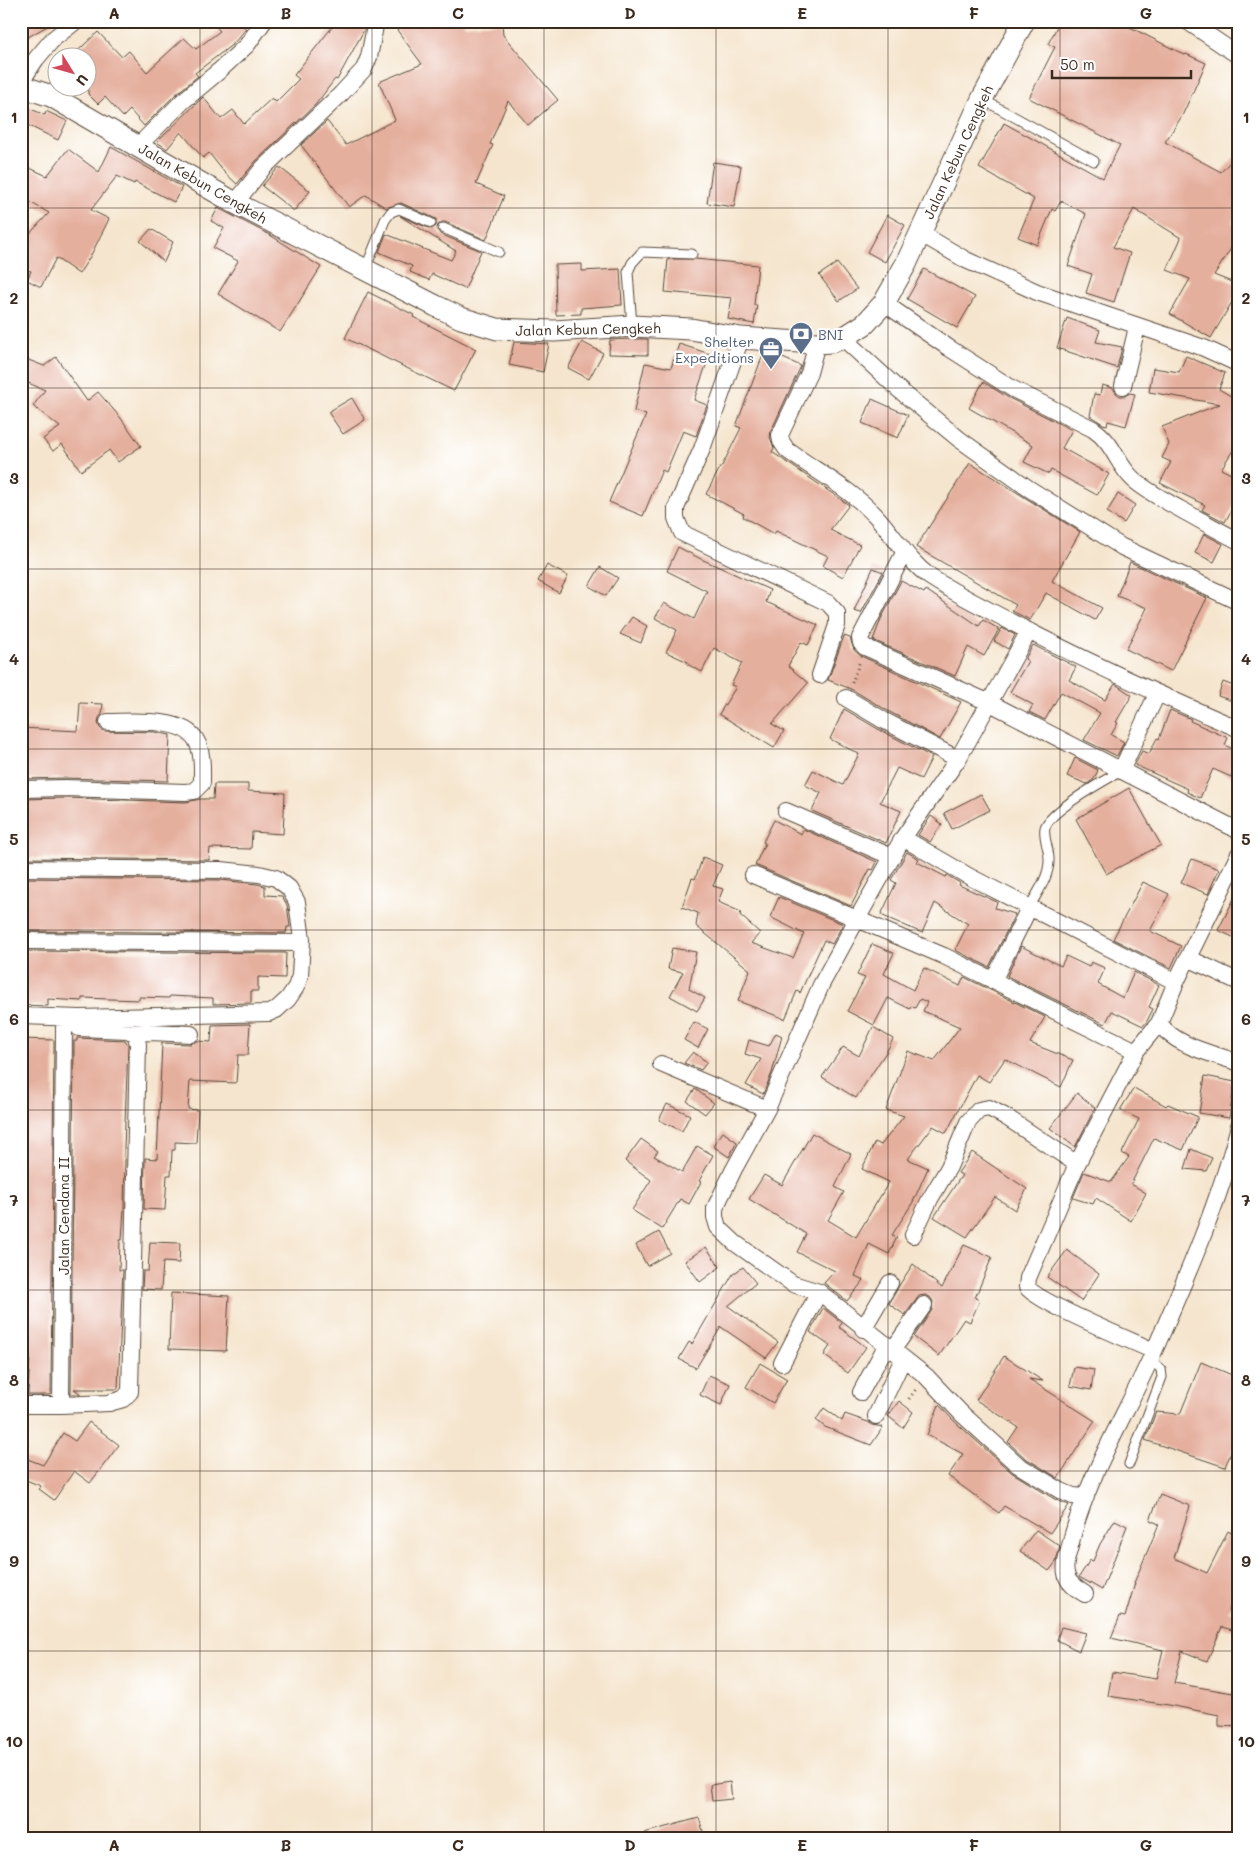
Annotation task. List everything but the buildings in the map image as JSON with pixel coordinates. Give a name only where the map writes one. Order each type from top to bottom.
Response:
[{"type":"street","points":[[21,82],[36,59],[53,39],[76,21]]},
{"type":"street","points":[[138,146],[183,101],[219,71],[247,44],[264,21]]},
{"type":"street","points":[[235,203],[263,168],[341,94],[364,69],[369,57],[376,21]]},
{"type":"street","name":"Jalan Kebun Cengkeh","points":[[21,86],[51,96],[235,203],[461,318],[497,329],[554,331],[632,326],[691,329],[741,338],[817,343],[831,342],[843,338],[864,324],[884,303],[906,264],[982,99],[1024,21]]},
{"type":"street","points":[[1187,21],[1239,56]]},
{"type":"street","points":[[920,233],[966,260],[1037,292],[1204,348],[1239,364]]},
{"type":"street","points":[[884,303],[1013,389],[1098,433],[1112,447],[1122,466],[1147,491],[1239,540]]},
{"type":"street","points":[[1123,386],[1137,326]]},
{"type":"street","points":[[741,338],[702,449],[676,508],[676,518],[682,533],[828,603],[837,613],[837,625],[820,675]]},
{"type":"street","points":[[843,338],[897,388],[960,439],[1028,488],[1122,547],[1239,602]]},
{"type":"street","points":[[817,343],[808,373],[780,435],[781,441],[787,450],[850,494],[875,515],[904,553],[931,577],[1028,631],[1158,694],[1239,729]]},
{"type":"street","points":[[904,553],[863,630],[860,638],[861,644],[990,703],[1239,831]]},
{"type":"street","points":[[1028,631],[958,758],[903,838],[821,985],[767,1109],[715,1208],[715,1217],[718,1227],[769,1268],[793,1284],[819,1292],[926,1376],[961,1412],[1018,1465],[1061,1491],[1073,1496],[1086,1497]]},
{"type":"street","points":[[1121,772],[1158,694]]},
{"type":"street","points":[[846,698],[883,720],[958,758]]},
{"type":"street","points":[[21,789],[65,788],[185,792],[194,791],[202,782],[199,747],[196,739],[188,731],[162,722],[108,722]]},
{"type":"street","points":[[786,811],[892,857]]},
{"type":"street","points":[[903,838],[970,877],[1176,982]]},
{"type":"street","points":[[1152,1355],[1032,1293],[1027,1287],[1028,1278],[1076,1164],[1136,1051],[1159,1023],[1176,982],[1239,854]]},
{"type":"street","points":[[21,868],[221,870],[259,874],[276,878],[289,888],[296,902],[301,943],[300,976],[296,987],[288,998],[269,1014],[80,1018],[21,1016]]},
{"type":"street","points":[[752,876],[944,956],[1136,1051]]},
{"type":"street","points":[[993,981],[1029,908]]},
{"type":"street","points":[[21,941],[301,943]]},
{"type":"street","points":[[1188,958],[1239,982]]},
{"type":"street","points":[[1159,1023],[1166,1032],[1176,1039],[1239,1063]]},
{"type":"street","points":[[21,1027],[127,1030],[137,1038]]},
{"type":"street","name":"Jalan Cendana II","points":[[61,1405],[64,1027]]},
{"type":"street","points":[[137,1038],[151,1032],[191,1034]]},
{"type":"street","points":[[21,1405],[109,1402],[123,1399],[130,1392],[137,1038]]},
{"type":"street","points":[[661,1064],[767,1109]]},
{"type":"street","points":[[913,1235],[930,1199],[949,1166],[968,1122],[979,1110],[989,1108],[1006,1116],[1076,1164]]},
{"type":"street","points":[[1085,1594],[1076,1589],[1065,1572],[1072,1536],[1086,1497],[1152,1355],[1204,1232],[1228,1170],[1239,1126]]},
{"type":"street","points":[[863,1328],[890,1283]]},
{"type":"street","points":[[782,1363],[819,1292]]},
{"type":"street","points":[[860,1392],[894,1352],[924,1305]]},
{"type":"street","points":[[876,1416],[894,1352]]},
{"type":"lane","points":[[982,99],[1094,161]]},
{"type":"lane","points":[[365,270],[385,220],[391,212],[399,209],[431,223]]},
{"type":"lane","points":[[443,228],[499,252]]},
{"type":"lane","points":[[632,326],[628,272],[632,263],[642,252],[692,254]]},
{"type":"lane","points":[[1029,908],[1047,872],[1049,859],[1045,829],[1049,820],[1088,789],[1121,772]]},
{"type":"lane","points":[[1129,1464],[1162,1377],[1152,1355]]},
{"type":"path","points":[[846,698],[865,647]]},
{"type":"place","name":"BNI","points":[[801,355]]},
{"type":"place","name":"Shelter Expeditions","points":[[771,370]]}]
